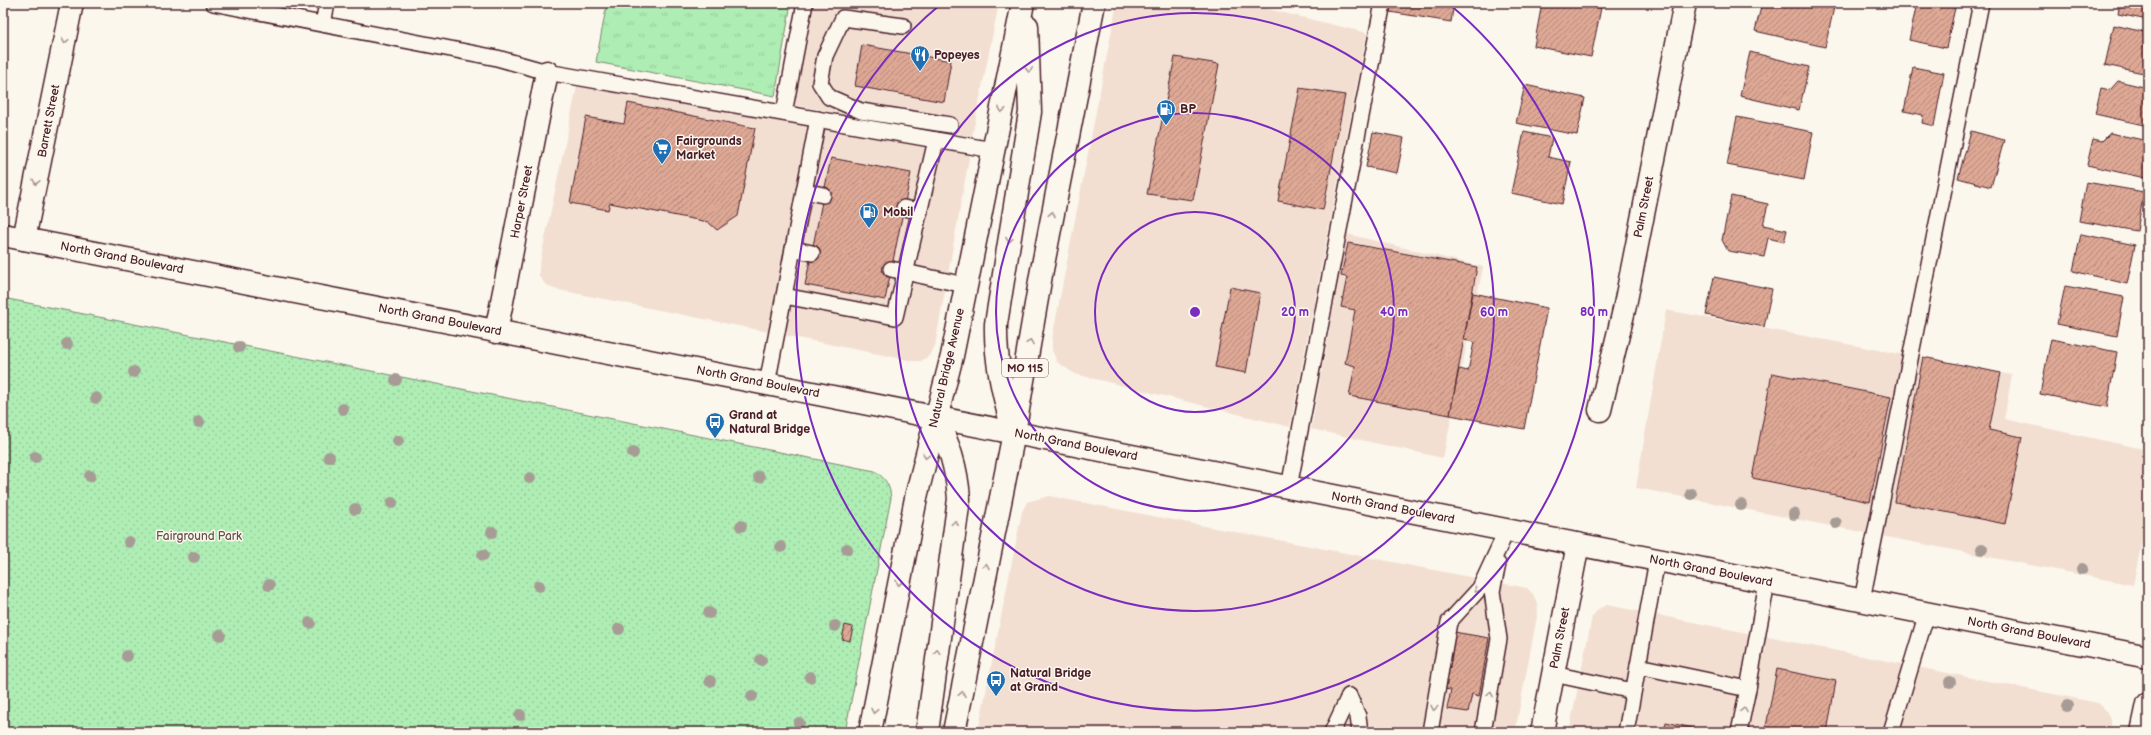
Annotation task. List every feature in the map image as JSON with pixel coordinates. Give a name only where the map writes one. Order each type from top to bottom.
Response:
[{"type":"main road","name":"Barrett Street","points":[[24,239],[72,3]]},
{"type":"main road","name":"Natural Bridge Avenue","points":[[870,732],[917,493],[952,356],[965,285],[1023,3]]},
{"type":"main road","points":[[1014,433],[1000,382],[995,335],[1030,112],[1027,3]]},
{"type":"main road","name":"MO 115","points":[[954,732],[1014,433],[1041,275],[1094,3]]},
{"type":"main road","name":"Palm Street","points":[[1600,410],[1624,310],[1685,3]]},
{"type":"main road","name":"Harper Street","points":[[496,332],[547,72]]},
{"type":"main road","name":"North Grand Boulevard","points":[[3,235],[767,384],[2148,657]]},
{"type":"main road","points":[[927,732],[959,499],[957,474],[950,450],[935,418]]},
{"type":"main road","name":"Palm Street","points":[[1542,732],[1578,544]]},
{"type":"main road","points":[[2142,732],[2148,704]]},
{"type":"lane","points":[[213,3],[497,58],[547,72],[993,150]]},
{"type":"lane","points":[[323,24],[327,3]]},
{"type":"lane","points":[[784,113],[805,3]]},
{"type":"lane","points":[[1289,487],[1383,3]]},
{"type":"lane","points":[[1862,600],[1981,3]]},
{"type":"lane","points":[[903,26],[843,18],[825,56],[820,83],[829,97],[861,111],[950,125]]},
{"type":"lane","points":[[767,384],[818,119]]},
{"type":"lane","points":[[784,296],[895,317],[898,271],[920,211],[936,140]]},
{"type":"lane","points":[[804,191],[824,195]]},
{"type":"lane","points":[[904,208],[920,211]]},
{"type":"lane","points":[[793,249],[812,253]]},
{"type":"lane","points":[[898,271],[965,285]]},
{"type":"lane","points":[[1430,732],[1449,622],[1480,588],[1507,530]]},
{"type":"lane","points":[[1483,732],[1499,638],[1492,591],[1507,530]]},
{"type":"lane","points":[[1626,732],[1657,560]]},
{"type":"lane","points":[[1739,732],[1767,582]]},
{"type":"lane","points":[[1891,732],[1927,613]]},
{"type":"lane","points":[[1638,666],[1748,689]]},
{"type":"lane","points":[[1553,674],[1634,691]]},
{"type":"lane","points":[[1332,732],[1349,696],[1358,716],[1360,732]]},
{"type":"shaded area","points":[[814,3],[999,3],[972,137],[794,105]]},
{"type":"shaded area","points":[[1117,3],[1243,3],[1367,33],[1290,427],[1075,374],[1057,362],[1052,350],[1052,339]]},
{"type":"shaded area","points":[[578,82],[970,153],[935,346],[929,356],[921,361],[913,361],[554,289],[545,284],[539,276],[539,267]]},
{"type":"shaded area","points":[[1347,234],[1483,267],[1443,458],[1311,429]]},
{"type":"shaded area","points":[[1666,310],[2012,375],[2004,419],[2148,450],[2148,513],[2133,585],[1636,488]]},
{"type":"shaded area","points":[[1049,496],[1527,588],[1533,594],[1537,603],[1538,611],[1515,732],[978,732],[1022,512],[1027,502]]},
{"type":"shaded area","points":[[1607,605],[2098,703],[2105,709],[2110,718],[2110,732],[1569,732],[1592,617],[1598,609]]},
{"type":"green space","points":[[607,3],[791,3],[775,96],[596,62]]},
{"type":"green space","name":"Fairground Park","points":[[3,298],[875,471],[882,476],[886,482],[891,498],[845,732],[3,732]]},
{"type":"building","points":[[1391,3],[1454,3],[1451,22],[1390,12]]},
{"type":"building","points":[[1542,3],[1577,3],[1601,8],[1591,57],[1534,46]]},
{"type":"building","points":[[1762,3],[1835,3],[1825,47],[1755,31]]},
{"type":"building","points":[[1917,3],[1931,3],[1955,8],[1946,48],[1909,40]]},
{"type":"building","points":[[2120,3],[2148,3],[2148,20],[2118,14]]},
{"type":"building","points":[[2114,25],[2148,33],[2148,74],[2105,65]]},
{"type":"building","points":[[862,45],[951,61],[944,102],[855,86]]},
{"type":"building","points":[[1750,52],[1809,67],[1799,110],[1740,96]]},
{"type":"building","points":[[1175,57],[1219,64],[1193,200],[1147,194]]},
{"type":"building","points":[[1913,67],[1944,73],[1934,126],[1922,123],[1923,115],[1904,111]]},
{"type":"building","points":[[2118,81],[2148,88],[2148,126],[2095,114],[2101,88],[2110,90]]},
{"type":"building","points":[[1525,85],[1585,98],[1577,135],[1516,123]]},
{"type":"building","points":[[1300,88],[1345,95],[1323,210],[1278,201]]},
{"type":"building","name":"Fairgrounds Market","points":[[628,103],[755,128],[738,216],[717,230],[708,222],[610,203],[608,210],[570,203],[586,117],[624,124]]},
{"type":"building","points":[[1737,117],[1813,132],[1804,180],[1727,165]]},
{"type":"building","points":[[1971,131],[2004,140],[1991,187],[1958,178]]},
{"type":"building","points":[[1373,132],[1404,138],[1397,173],[1366,167]]},
{"type":"building","points":[[1524,132],[1552,138],[1548,157],[1571,162],[1562,204],[1511,193]]},
{"type":"building","points":[[2110,133],[2148,141],[2148,163],[2145,178],[2087,165],[2093,139],[2102,141]]},
{"type":"building","points":[[831,158],[911,173],[885,300],[805,285]]},
{"type":"building","points":[[2086,182],[2144,192],[2137,231],[2079,221]]},
{"type":"building","points":[[1731,196],[1768,204],[1763,225],[1787,230],[1784,242],[1768,238],[1764,257],[1728,251],[1722,240]]},
{"type":"building","points":[[2081,234],[2135,245],[2127,284],[2073,271]]},
{"type":"building","points":[[1348,243],[1477,267],[1450,415],[1349,396],[1355,366],[1345,363],[1355,310],[1341,307],[1347,277],[1341,276]]},
{"type":"building","points":[[1714,277],[1772,289],[1764,327],[1706,315]]},
{"type":"building","points":[[2065,286],[2124,297],[2117,336],[2057,324]]},
{"type":"building","points":[[1230,287],[1260,293],[1246,373],[1215,367]]},
{"type":"building","points":[[1473,293],[1547,308],[1524,429],[1450,415],[1459,369],[1468,371],[1474,342],[1464,340]]},
{"type":"building","points":[[2051,339],[2117,352],[2107,407],[2040,394]]},
{"type":"building","points":[[1923,357],[2001,373],[1989,430],[2022,437],[2005,524],[1895,502]]},
{"type":"building","points":[[1772,373],[1891,397],[1870,502],[1752,478]]},
{"type":"building","points":[[845,625],[853,627],[850,641],[842,639]]},
{"type":"building","points":[[1454,632],[1489,638],[1479,696],[1472,694],[1468,712],[1447,709],[1451,690],[1444,689]]},
{"type":"building","points":[[1777,669],[1836,681],[1827,732],[1765,732]]},
{"type":"building","points":[[1666,722],[1710,732],[1664,732]]},
{"type":"place","name":"Popeyes","points":[[920,72]]},
{"type":"place","name":"BP","points":[[1166,126]]},
{"type":"place","name":"Fairgrounds Market","points":[[662,165]]},
{"type":"place","name":"Mobil","points":[[869,229]]},
{"type":"place","name":"Grand at Natural Bridge","points":[[715,439]]},
{"type":"place","name":"Natural Bridge at Grand","points":[[996,697]]}]
